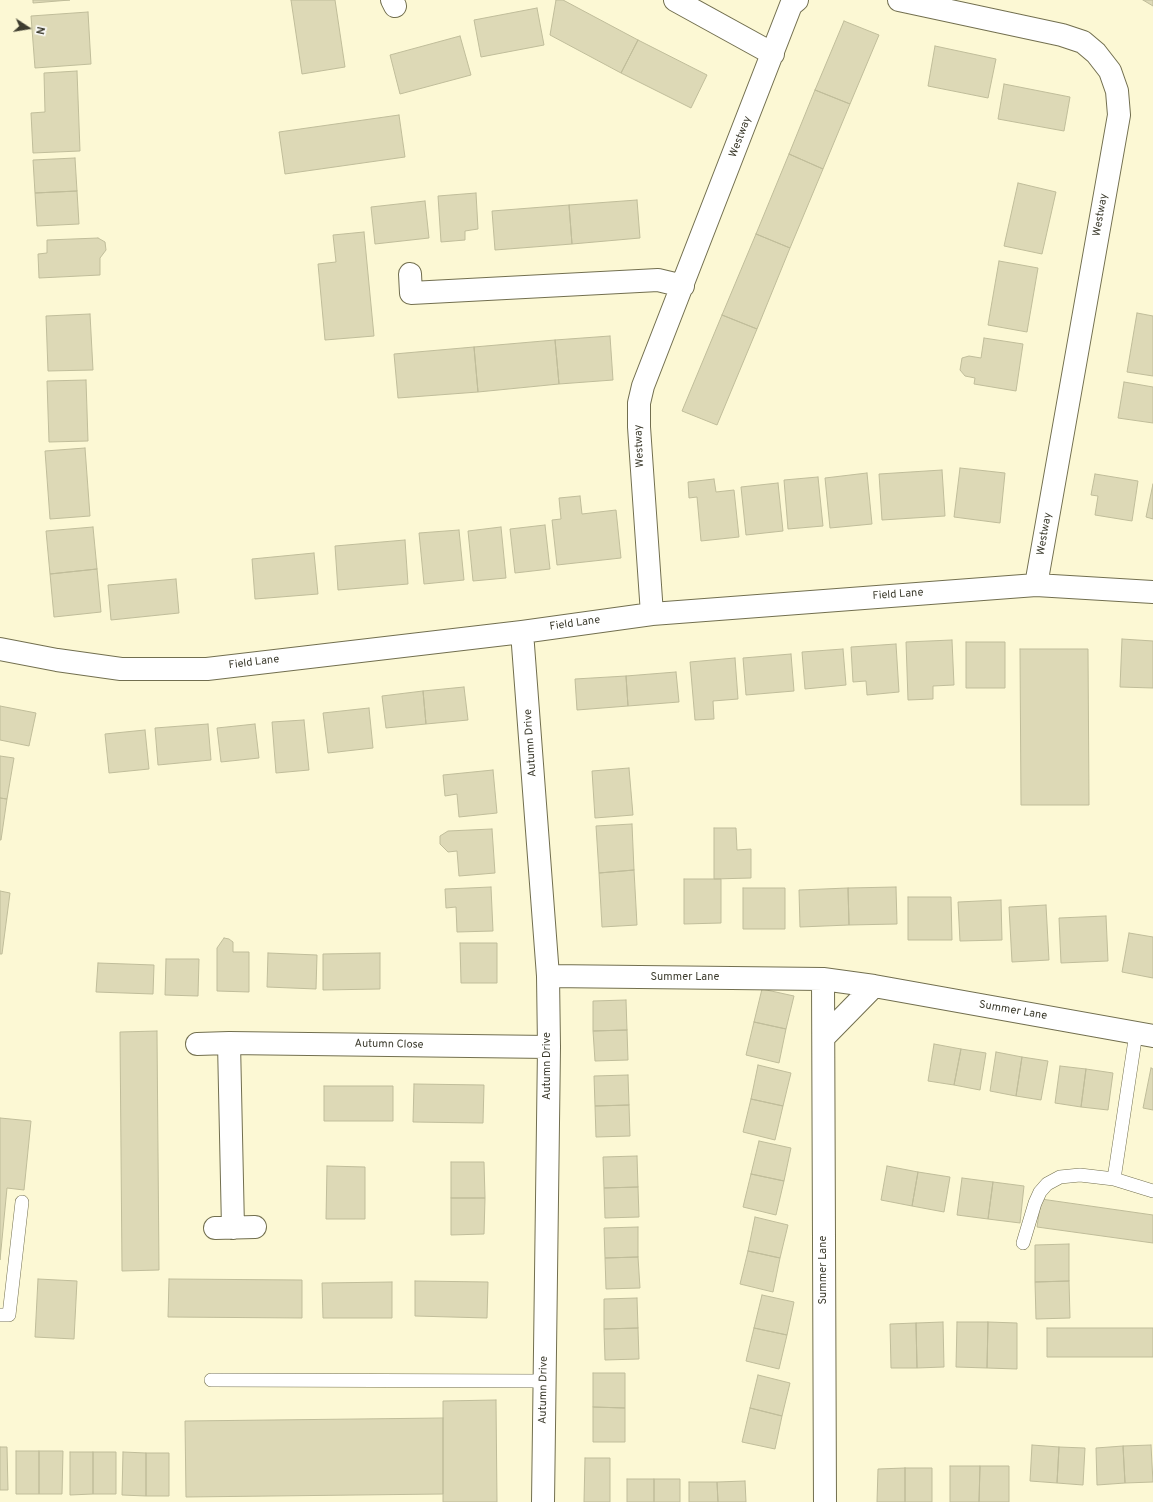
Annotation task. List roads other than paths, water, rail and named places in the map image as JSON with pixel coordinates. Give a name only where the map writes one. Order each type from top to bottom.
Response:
[{"type":"street","points":[[675,0],[773,54]]},
{"type":"street","name":"Westway","points":[[652,614],[639,427],[639,403],[643,386],[791,5],[797,0]]},
{"type":"street","name":"Westway","points":[[900,0],[1062,35],[1083,42],[1096,53],[1110,71],[1117,91],[1119,115],[1036,585]]},
{"type":"street","points":[[410,274],[411,293],[658,280],[683,286]]},
{"type":"street","name":"Field Lane","points":[[0,649],[57,660],[121,669],[207,669],[522,632],[652,614],[1036,585],[1153,592]]},
{"type":"street","name":"Autumn Drive","points":[[522,632],[548,976],[549,1047],[543,1502]]},
{"type":"street","name":"Summer Lane","points":[[548,976],[822,979],[874,986],[1144,1034]]},
{"type":"street","name":"Summer Lane","points":[[822,979],[824,1037],[825,1502]]},
{"type":"street","points":[[824,1037],[874,986]]},
{"type":"street","points":[[229,1043],[224,1228],[255,1227]]},
{"type":"street","name":"Autumn Close","points":[[197,1044],[229,1043],[549,1047]]},
{"type":"lane","points":[[1114,1179],[1144,1034]]},
{"type":"lane","points":[[1023,1242],[1040,1192],[1048,1184],[1060,1177],[1080,1175],[1114,1179],[1153,1191]]},
{"type":"lane","points":[[0,1315],[9,1315],[22,1202]]},
{"type":"lane","points":[[211,1380],[544,1381]]}]
